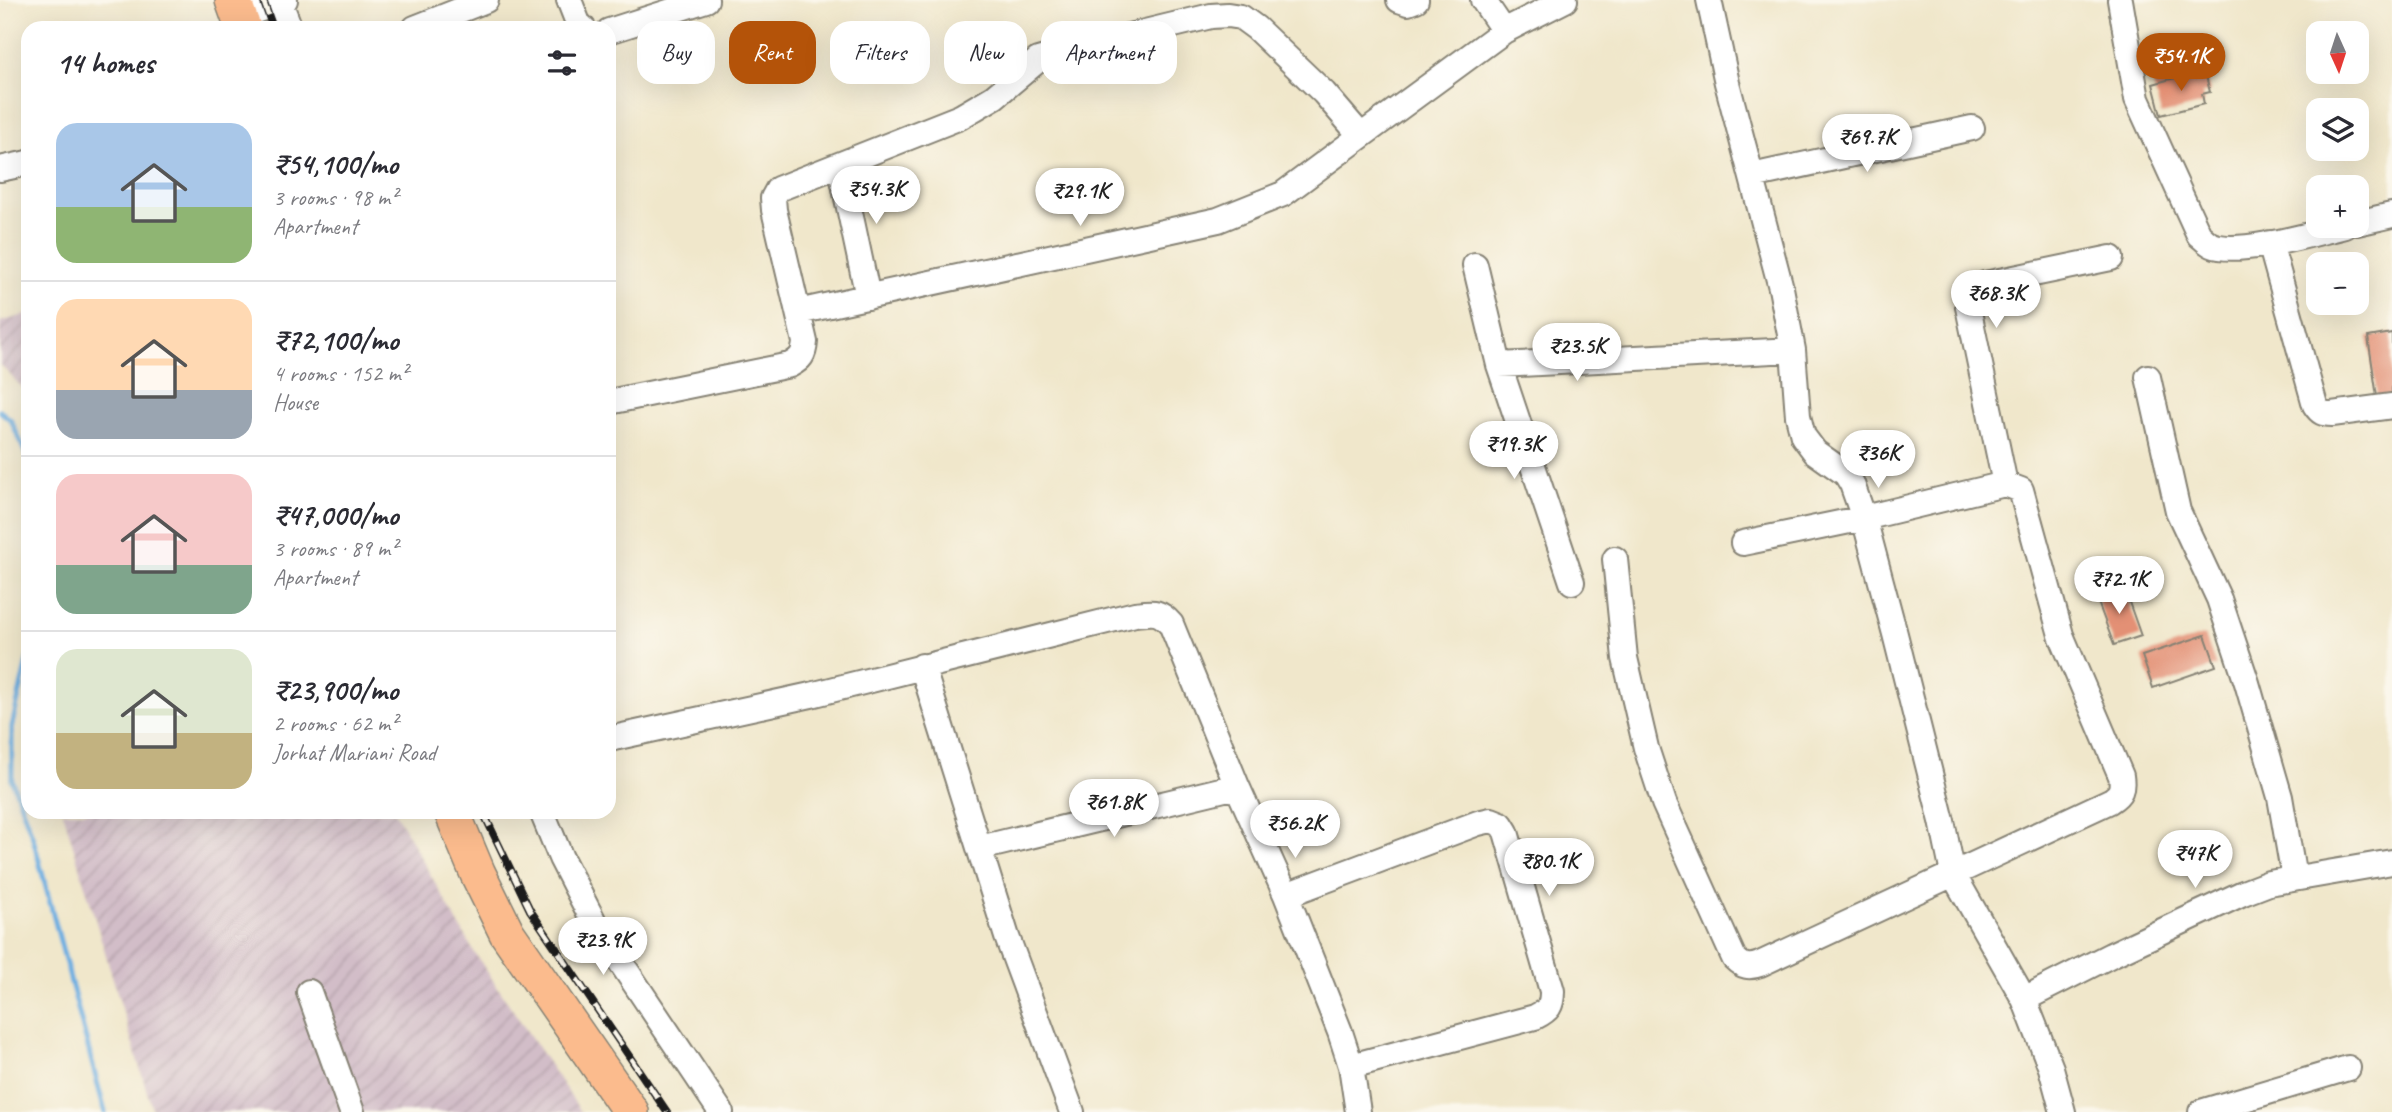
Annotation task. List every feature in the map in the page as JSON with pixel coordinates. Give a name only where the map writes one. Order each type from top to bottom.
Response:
[{"type":"highway","points":[[455,819],[478,874],[508,933],[631,1112]]},
{"type":"street","points":[[433,21],[486,0]]},
{"type":"street","points":[[569,0],[577,21]]},
{"type":"street","points":[[616,29],[706,0]]},
{"type":"street","points":[[1399,0],[1408,3],[1416,0]]},
{"type":"street","points":[[1483,0],[1504,30]]},
{"type":"street","points":[[798,312],[1218,220],[1283,194],[1504,30],[1565,0]]},
{"type":"street","points":[[1709,0],[1727,83],[1782,288],[1793,350],[1798,416],[1803,436],[1815,452],[1846,474],[1864,518],[1942,821],[1952,874],[2024,999],[2051,1068],[2063,1112]]},
{"type":"street","points":[[2120,0],[2137,99],[2199,235],[2210,244],[2224,248],[2270,243],[2306,235]]},
{"type":"street","points":[[238,15],[282,1],[288,21]]},
{"type":"street","points":[[616,401],[790,365],[800,360],[805,342],[773,198],[778,189],[880,151],[973,110],[994,97],[1038,60],[1099,43],[1228,15],[1241,17],[1324,93],[1361,136]]},
{"type":"street","points":[[1752,176],[1972,128]]},
{"type":"street","points":[[0,169],[21,164]]},
{"type":"street","points":[[840,165],[868,297]]},
{"type":"street","points":[[2369,220],[2392,215]]},
{"type":"street","points":[[2270,243],[2318,411],[2323,414],[2342,413],[2392,406]]},
{"type":"street","points":[[2006,484],[1968,298],[1975,288],[1985,284],[2111,258]]},
{"type":"street","points":[[1475,265],[1499,365],[1572,582]]},
{"type":"street","points":[[1499,365],[1652,355],[1793,350]]},
{"type":"street","points":[[2148,377],[2178,510],[2219,599],[2280,796],[2294,878]]},
{"type":"street","points":[[1615,559],[1628,671],[1655,778],[1734,958],[1741,965],[1750,967],[1760,964],[2119,795],[2121,776],[2061,635],[2024,496],[2016,487],[2006,484],[1864,518],[1742,543]]},
{"type":"street","points":[[616,737],[811,695],[1135,614],[1152,612],[1163,615],[1171,624],[1237,786],[1286,895],[1340,1031],[1351,1066],[1358,1112]]},
{"type":"street","points":[[922,666],[1007,937],[1072,1112]]},
{"type":"street","points":[[980,848],[1237,786]]},
{"type":"street","points":[[545,819],[561,858],[595,924],[721,1112]]},
{"type":"street","points":[[1286,895],[1478,823],[1491,820],[1501,824],[1506,832],[1552,991],[1552,1002],[1548,1011],[1535,1017],[1351,1066]]},
{"type":"street","points":[[2024,999],[2110,954],[2269,883],[2392,862]]},
{"type":"street","points":[[309,992],[352,1112]]},
{"type":"street","points":[[2201,1112],[2348,1068]]},
{"type":"shaded area","points":[[21,316],[21,386],[0,364],[0,322]]},
{"type":"shaded area","points":[[65,819],[399,819],[476,955],[581,1112],[153,1112]]},
{"type":"building","points":[[2196,72],[2197,78],[2206,76],[2210,92],[2202,94],[2204,104],[2161,115],[2153,84]]},
{"type":"building","points":[[2392,333],[2392,395],[2377,397],[2368,337]]},
{"type":"building","points":[[2124,588],[2141,636],[2114,645],[2096,597]]},
{"type":"building","points":[[2205,635],[2216,666],[2153,688],[2142,656]]},
{"type":"waterway","points":[[0,411],[11,420],[21,443]]},
{"type":"waterway","points":[[21,687],[12,726],[12,780],[21,805]]},
{"type":"waterway","points":[[26,819],[105,1112]]},
{"type":"railway","points":[[263,0],[270,21]]},
{"type":"railway","points":[[486,819],[530,910],[667,1112]]}]
